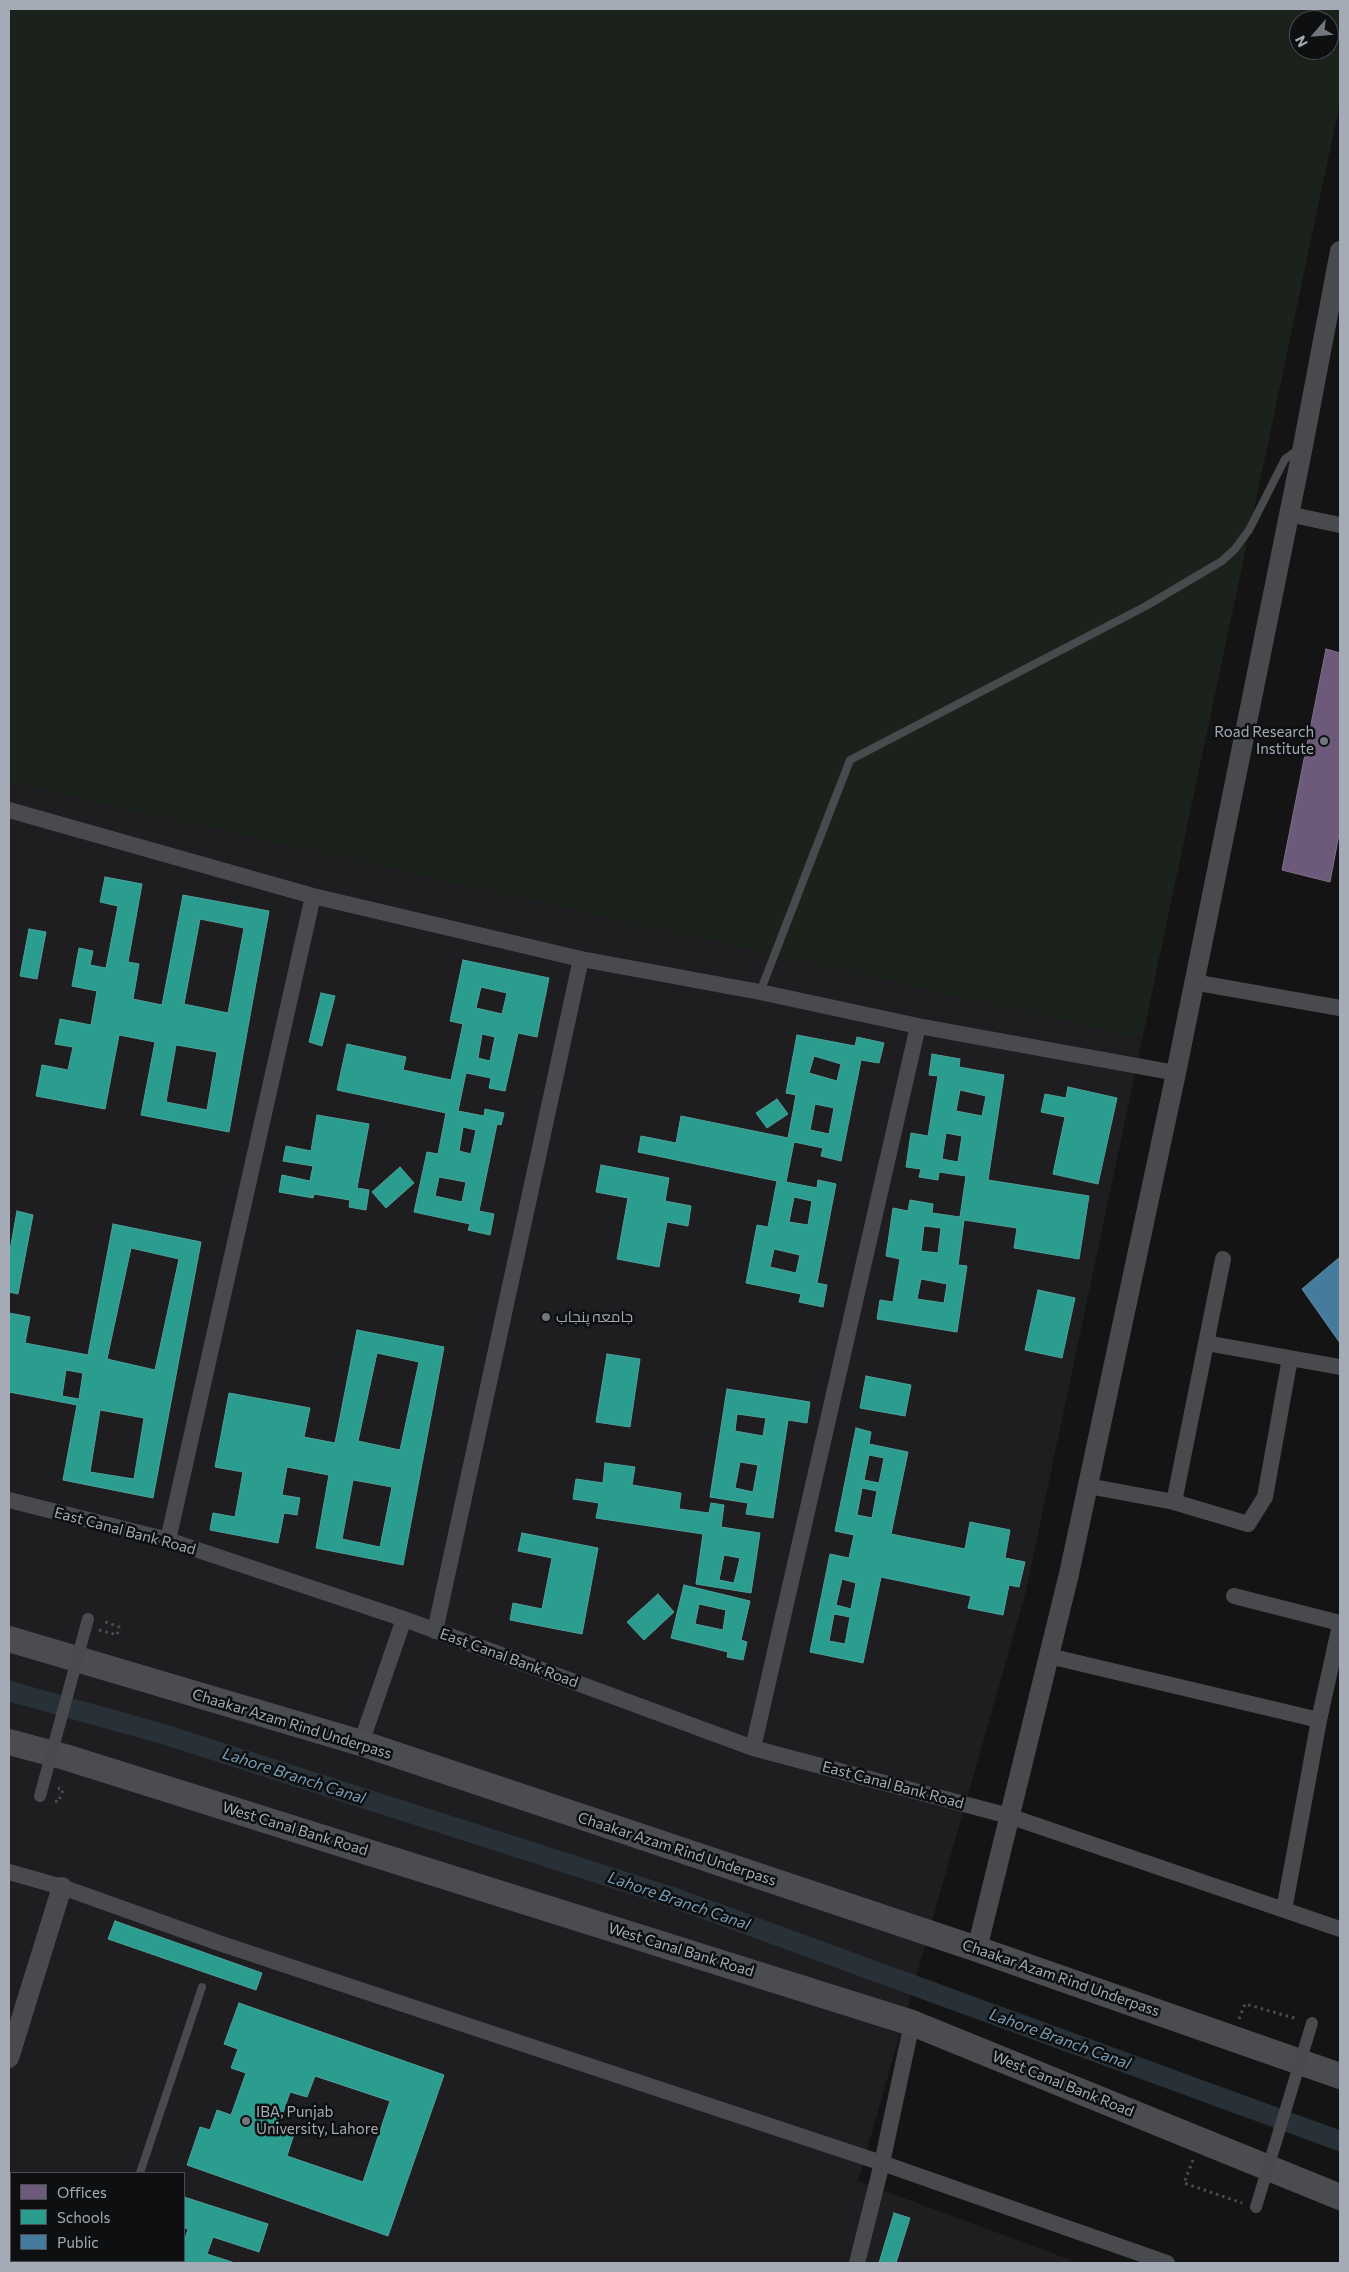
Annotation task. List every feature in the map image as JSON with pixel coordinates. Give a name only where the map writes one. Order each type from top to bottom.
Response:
[{"type":"highway","name":"Chaakar Azam Rind Underpass","points":[[9,1639],[361,1743],[977,1949],[1340,2076]]},
{"type":"highway","name":"West Canal Bank Road","points":[[9,1742],[84,1763],[912,2023],[1340,2198]]},
{"type":"street","points":[[977,1949],[1049,1656],[1088,1486],[1176,1073],[1303,446],[1340,251]]},
{"type":"street","points":[[1288,514],[1340,525]]},
{"type":"street","points":[[9,810],[313,896],[582,960],[760,992],[918,1026],[1176,1073]]},
{"type":"street","points":[[168,1540],[313,896]]},
{"type":"street","points":[[435,1631],[582,960]]},
{"type":"street","points":[[1193,982],[1340,1008]]},
{"type":"street","points":[[753,1748],[918,1026]]},
{"type":"street","points":[[1174,1502],[1223,1259]]},
{"type":"street","points":[[1206,1343],[1340,1367]]},
{"type":"street","points":[[1088,1486],[1174,1502],[1248,1524],[1265,1496],[1290,1358]]},
{"type":"street","name":"East Canal Bank Road","points":[[9,1500],[168,1540],[404,1619],[753,1748],[1010,1816],[1340,1929]]},
{"type":"street","points":[[1234,1596],[1340,1624],[1332,1696],[1319,1720],[1284,1910]]},
{"type":"street","points":[[361,1743],[404,1619]]},
{"type":"street","points":[[40,1796],[94,1620]]},
{"type":"street","points":[[1049,1656],[1319,1720]]},
{"type":"street","points":[[9,1872],[62,1887],[219,1943],[882,2163],[1167,2263]]},
{"type":"street","points":[[9,2058],[12,2033],[62,1887]]},
{"type":"street","points":[[857,2263],[882,2163],[912,2023]]},
{"type":"street","points":[[1256,2208],[1312,2023]]},
{"type":"lane","points":[[760,992],[850,760],[1146,606],[1222,562],[1235,549],[1249,530],[1285,459],[1303,446]]},
{"type":"lane","points":[[140,2172],[202,1987]]},
{"type":"path","points":[[94,1620],[119,1627],[117,1635],[98,1630]]},
{"type":"path","points":[[1245,2004],[1312,2023]]},
{"type":"path","points":[[1184,2183],[1256,2208]]},
{"type":"shaded area","name":"جامعہ پنجاب","points":[[9,9],[1340,9],[1340,102],[1025,1595],[858,2181],[1079,2263],[9,2263]]},
{"type":"shaded area","points":[[9,9],[1340,10],[1340,102],[1142,1038],[9,782]]},
{"type":"building: Offices","name":"Road Research Institute","points":[[1326,649],[1340,653],[1340,829],[1330,882],[1282,870]]},
{"type":"building: Schools","points":[[105,877],[142,884],[128,962],[139,964],[133,999],[162,1005],[183,895],[269,911],[229,1132],[141,1115],[155,1042],[119,1035],[105,1109],[36,1096],[42,1065],[68,1070],[73,1047],[55,1044],[60,1019],[91,1025],[97,991],[72,986],[79,948],[93,951],[90,965],[106,968],[118,906],[100,902]],"holes":[[[200,919],[244,928],[228,1013],[184,1004]],[[176,1045],[217,1052],[207,1110],[166,1102]]]},
{"type":"building: Schools","points":[[29,929],[46,932],[37,979],[20,976]]},
{"type":"building: Schools","points":[[463,960],[549,978],[537,1037],[518,1033],[505,1091],[489,1088],[491,1078],[466,1073],[458,1111],[484,1116],[485,1109],[504,1113],[501,1125],[497,1124],[479,1211],[494,1214],[490,1235],[468,1230],[470,1224],[414,1212],[427,1152],[438,1154],[446,1113],[337,1090],[347,1044],[406,1057],[403,1070],[451,1080],[463,1024],[450,1021]],"holes":[[[481,987],[507,993],[502,1014],[476,1008]],[[482,1034],[495,1037],[490,1061],[478,1058]],[[463,1127],[476,1130],[471,1154],[459,1151]],[[439,1177],[466,1182],[462,1202],[435,1196]]]},
{"type":"building: Schools","points":[[321,993],[335,996],[322,1046],[309,1042]]},
{"type":"building: Schools","points":[[797,1035],[855,1046],[857,1037],[884,1043],[879,1063],[861,1060],[841,1161],[821,1156],[823,1148],[794,1142],[786,1182],[817,1188],[818,1180],[836,1184],[817,1283],[827,1285],[823,1307],[799,1302],[801,1294],[746,1283],[757,1225],[768,1227],[777,1181],[638,1152],[641,1136],[676,1143],[681,1116],[788,1138],[796,1095],[786,1093]],"holes":[[[814,1056],[841,1064],[837,1081],[809,1073]],[[815,1104],[834,1108],[829,1134],[810,1130]],[[794,1197],[812,1201],[808,1225],[789,1222]],[[774,1249],[800,1255],[796,1273],[770,1267]]]},
{"type":"building: Schools","points":[[932,1054],[960,1059],[959,1067],[1004,1075],[988,1180],[1089,1196],[1079,1259],[1014,1248],[1017,1228],[964,1220],[958,1265],[967,1266],[957,1332],[877,1319],[880,1300],[893,1302],[900,1259],[886,1256],[893,1208],[908,1211],[910,1200],[933,1204],[932,1213],[960,1217],[966,1176],[939,1172],[938,1180],[919,1177],[921,1169],[906,1167],[911,1133],[928,1136],[938,1076],[929,1075]],"holes":[[[960,1090],[986,1096],[982,1116],[956,1111]],[[946,1133],[962,1136],[958,1162],[942,1159]],[[924,1226],[941,1228],[938,1253],[921,1251]],[[921,1279],[947,1284],[944,1303],[917,1299]]]},
{"type":"building: Schools","points":[[1068,1087],[1117,1098],[1098,1184],[1053,1174],[1065,1117],[1041,1112],[1045,1094],[1066,1098]]},
{"type":"building: Schools","points":[[777,1099],[788,1114],[767,1128],[756,1113]]},
{"type":"building: Schools","points":[[317,1115],[369,1124],[357,1188],[369,1190],[366,1210],[349,1207],[350,1200],[314,1194],[313,1198],[279,1192],[282,1175],[310,1181],[313,1166],[283,1161],[286,1146],[311,1151]]},
{"type":"building: Schools","points":[[601,1165],[669,1178],[665,1201],[691,1206],[688,1226],[667,1222],[659,1267],[617,1259],[628,1198],[596,1192]]},
{"type":"building: Schools","points":[[400,1167],[414,1183],[386,1208],[372,1192]]},
{"type":"building: Schools","points":[[17,1211],[33,1215],[18,1294],[9,1292],[9,1256]]},
{"type":"building: Schools","points":[[113,1224],[201,1242],[153,1498],[63,1480],[77,1405],[9,1392],[9,1313],[30,1317],[25,1343],[88,1355]],"holes":[[[131,1248],[179,1259],[155,1370],[107,1359]],[[66,1370],[83,1373],[79,1399],[62,1396]],[[100,1410],[144,1418],[134,1479],[90,1472]]]},
{"type":"building: Schools","points":[[1038,1290],[1075,1298],[1062,1358],[1025,1350]]},
{"type":"building: Schools","points":[[357,1330],[444,1347],[403,1565],[316,1548],[329,1475],[287,1467],[282,1495],[300,1498],[297,1515],[284,1513],[278,1543],[210,1530],[213,1513],[235,1517],[243,1472],[215,1467],[229,1393],[310,1408],[304,1437],[335,1443]],"holes":[[[377,1353],[419,1362],[400,1450],[358,1441]],[[353,1480],[392,1487],[380,1547],[342,1539]]]},
{"type":"building: Schools","points":[[607,1354],[640,1359],[630,1427],[596,1422]]},
{"type":"building: Schools","points":[[866,1376],[911,1385],[905,1416],[860,1408]]},
{"type":"building: Schools","points":[[727,1389],[810,1402],[807,1423],[788,1420],[773,1518],[746,1514],[748,1503],[710,1497]],"holes":[[[737,1414],[766,1418],[763,1436],[735,1431]],[[740,1462],[758,1465],[753,1492],[735,1488]]]},
{"type":"building: Schools","points":[[856,1428],[871,1432],[869,1444],[908,1452],[891,1534],[965,1549],[970,1522],[1010,1530],[1005,1558],[1025,1562],[1019,1587],[1009,1585],[1003,1615],[968,1608],[971,1596],[881,1577],[863,1663],[810,1652],[830,1554],[849,1558],[854,1535],[835,1531]],"holes":[[[869,1455],[884,1458],[879,1483],[864,1480]],[[862,1488],[877,1491],[872,1518],[857,1515]],[[842,1579],[856,1583],[851,1609],[836,1605]],[[834,1614],[850,1617],[845,1644],[829,1641]]]},
{"type":"building: Schools","points":[[605,1463],[635,1467],[632,1485],[681,1493],[679,1509],[709,1513],[711,1503],[724,1505],[721,1527],[760,1533],[751,1593],[696,1584],[703,1534],[596,1518],[599,1503],[573,1499],[576,1479],[603,1483]],"holes":[[[724,1555],[740,1558],[734,1583],[719,1580]]]},
{"type":"building: Schools","points":[[522,1533],[598,1548],[582,1634],[510,1620],[513,1603],[542,1609],[552,1558],[518,1551]]},
{"type":"building: Schools","points":[[684,1585],[750,1601],[741,1640],[747,1642],[743,1660],[727,1657],[728,1652],[671,1638]],"holes":[[[699,1604],[726,1610],[723,1630],[695,1624]]]},
{"type":"building: Schools","points":[[658,1594],[674,1612],[644,1640],[627,1622]]},
{"type":"building: Schools","points":[[115,1921],[262,1973],[256,1990],[108,1939]]},
{"type":"building: Schools","name":"IBA, Punjab University, Lahore","points":[[239,2003],[444,2075],[388,2236],[187,2165],[200,2127],[210,2130],[217,2110],[231,2115],[246,2073],[231,2068],[238,2049],[224,2044]],"holes":[[[315,2076],[390,2101],[363,2182],[287,2156],[294,2134],[278,2128],[290,2092],[307,2097]]]},
{"type":"building: Schools","points":[[185,2197],[268,2224],[259,2252],[213,2237],[207,2254],[235,2263],[177,2263],[185,2262],[185,2239],[188,2229],[185,2228]]},
{"type":"building: Schools","points":[[894,2213],[910,2218],[896,2263],[879,2263]]},
{"type":"building: Public","points":[[1340,1257],[1340,1343],[1302,1289]]},
{"type":"waterway","name":"Lahore Branch Canal","points":[[9,1691],[163,1734],[669,1896],[1340,2141]]},
{"type":"place","name":"Road Research Institute","points":[[1324,741]]},
{"type":"place","name":"جامعہ پنجاب","points":[[546,1317]]},
{"type":"place","name":"IBA, Punjab University, Lahore","points":[[246,2121]]}]
